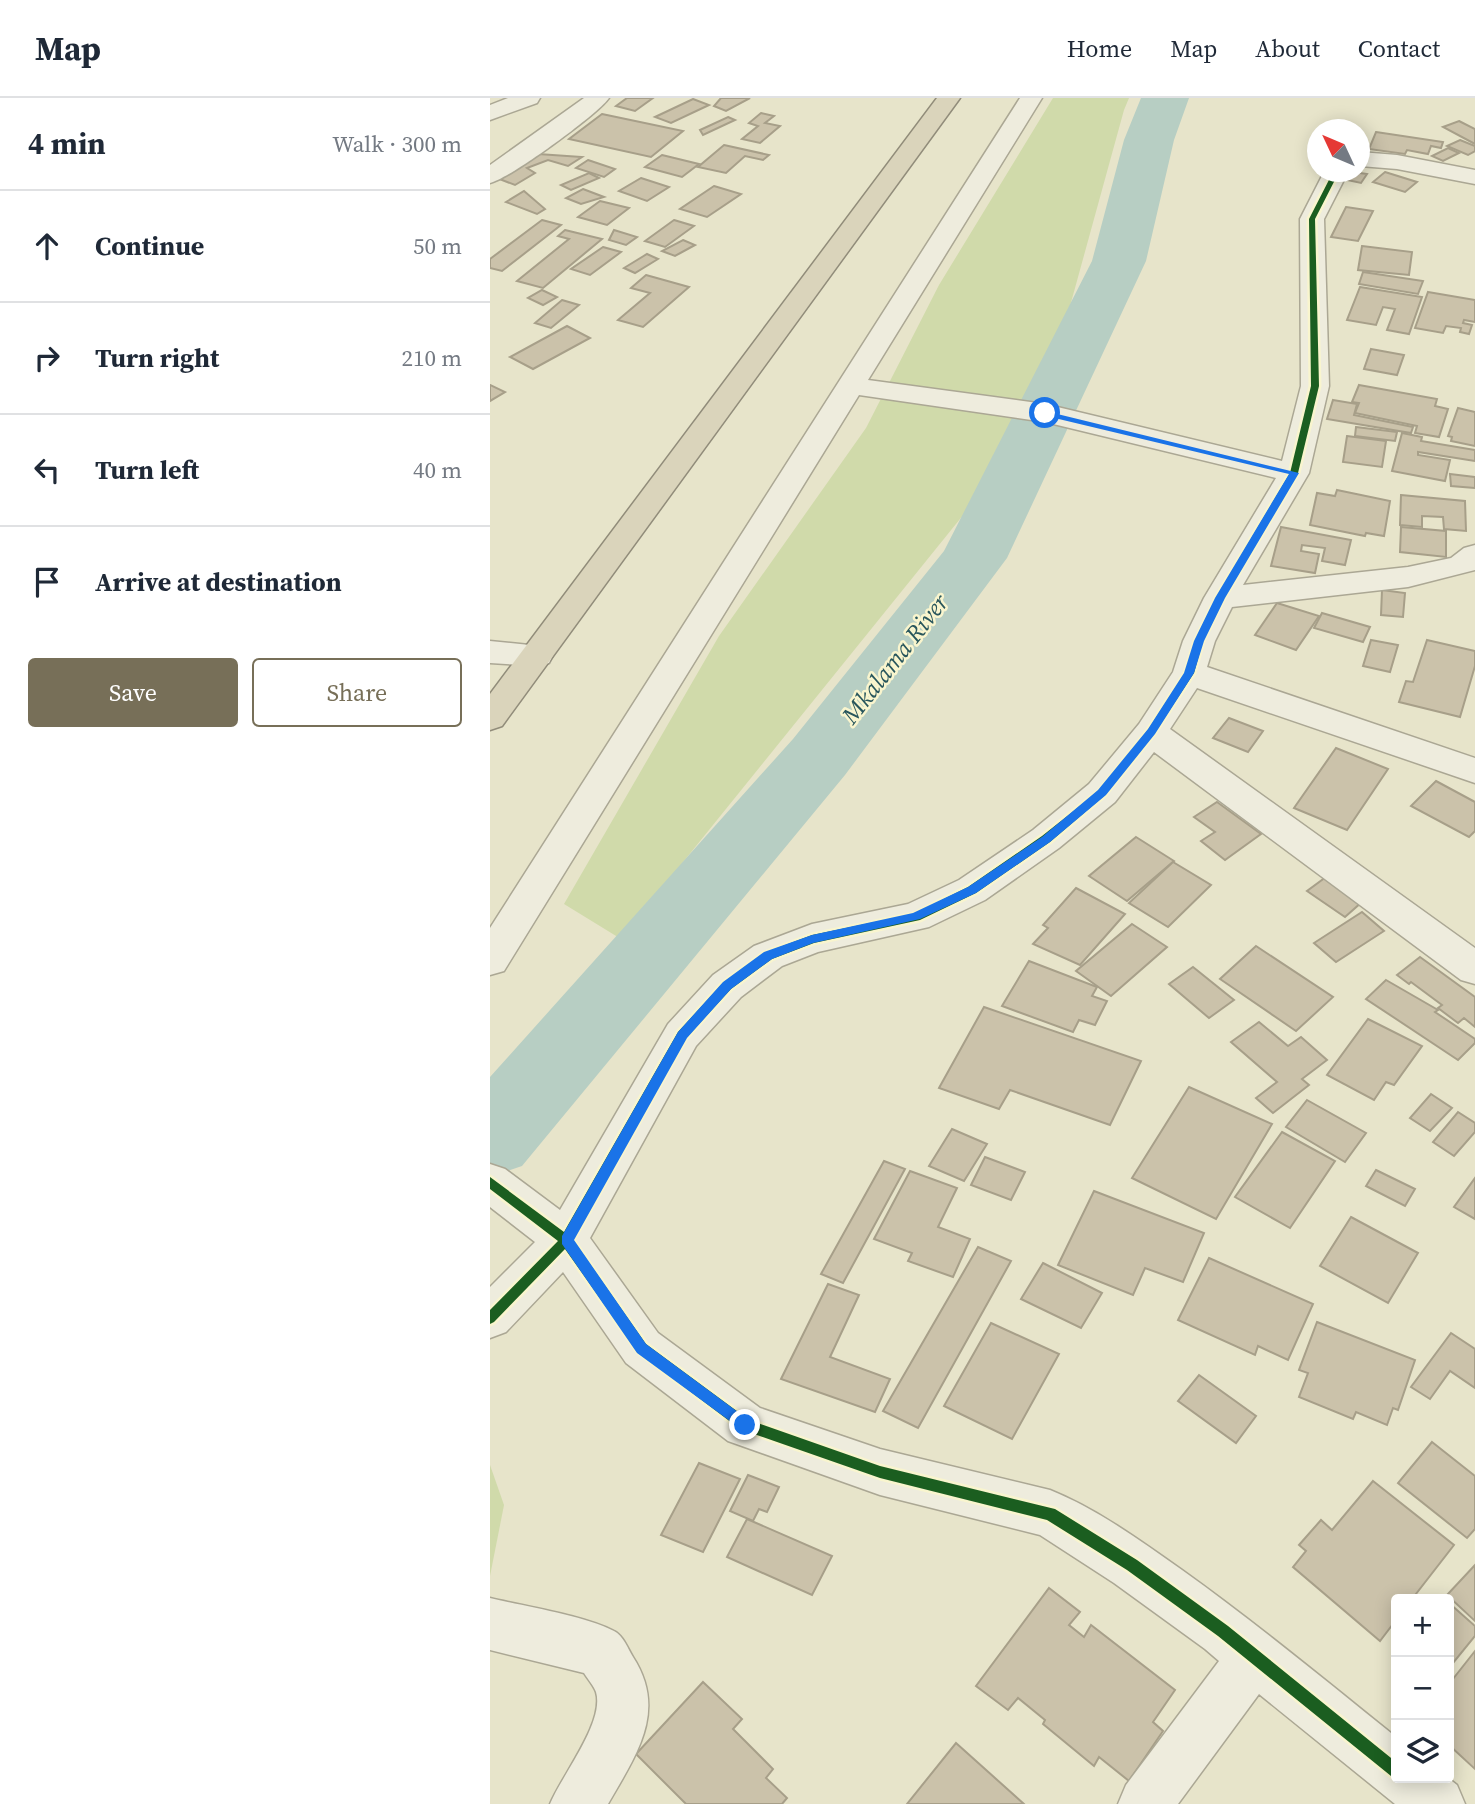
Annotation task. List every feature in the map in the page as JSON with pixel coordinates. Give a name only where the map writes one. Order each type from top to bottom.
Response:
[{"type":"highway","points":[[490,718],[949,98]]},
{"type":"street","points":[[490,113],[530,98]]},
{"type":"street","points":[[490,176],[527,152],[598,98]]},
{"type":"street","points":[[490,960],[1031,98]]},
{"type":"street","points":[[1370,160],[1397,162],[1475,177]]},
{"type":"street","points":[[490,1318],[566,1240],[682,1035],[727,986],[768,956],[812,939],[916,916],[972,890],[1046,839],[1102,793],[1151,732],[1189,673],[1199,641],[1220,598],[1294,473],[1315,386],[1312,219],[1331,182]]},
{"type":"street","points":[[850,386],[1045,413],[1294,473]]},
{"type":"street","points":[[1220,598],[1408,577],[1461,565],[1475,555]]},
{"type":"street","points":[[490,652],[537,655]]},
{"type":"street","points":[[1189,673],[1475,771]]},
{"type":"street","points":[[1151,732],[1475,969]]},
{"type":"street","points":[[490,1182],[566,1240],[642,1348],[745,1425],[880,1472],[1050,1514],[1132,1565],[1255,1656],[1391,1766]]},
{"type":"street","points":[[490,1624],[600,1651],[623,1688],[618,1736],[577,1804]]},
{"type":"street","points":[[1145,1804],[1255,1656]]},
{"type":"street","points":[[1411,1783],[1438,1804]]},
{"type":"green space","points":[[1053,98],[1129,98],[1064,328],[964,514],[621,939],[564,904],[719,636],[866,428],[939,285]]},
{"type":"green space","points":[[490,1465],[504,1505],[490,1576]]},
{"type":"building","points":[[627,98],[653,98],[635,111],[616,106]]},
{"type":"building","points":[[721,98],[750,98],[726,111],[714,106]]},
{"type":"building","points":[[693,99],[709,105],[671,123],[655,117]]},
{"type":"building","points":[[761,113],[774,116],[765,123],[780,126],[760,143],[742,139],[758,126],[749,123]]},
{"type":"building","points":[[602,114],[683,131],[651,157],[569,139]]},
{"type":"building","points":[[728,117],[735,120],[703,135],[700,130]]},
{"type":"building","points":[[1459,121],[1475,129],[1475,144],[1443,127]]},
{"type":"building","points":[[1376,132],[1443,142],[1441,148],[1431,146],[1428,154],[1407,150],[1405,154],[1370,149]]},
{"type":"building","points":[[1460,140],[1475,146],[1475,151],[1468,155],[1447,146]]},
{"type":"building","points":[[724,145],[769,155],[763,160],[745,156],[726,173],[698,167]]},
{"type":"building","points":[[1448,148],[1459,153],[1443,161],[1432,156]]},
{"type":"building","points":[[538,154],[582,157],[568,166],[548,160],[527,168],[535,173],[515,185],[497,178]]},
{"type":"building","points":[[662,155],[699,164],[682,177],[645,167]]},
{"type":"building","points":[[588,160],[615,169],[604,177],[576,168]]},
{"type":"building","points":[[1385,172],[1417,182],[1405,192],[1373,182]]},
{"type":"building","points":[[589,173],[599,178],[571,190],[561,185]]},
{"type":"building","points":[[641,178],[669,187],[647,201],[619,191]]},
{"type":"building","points":[[714,186],[741,194],[707,217],[680,209]]},
{"type":"building","points":[[583,189],[604,197],[581,204],[566,198]]},
{"type":"building","points":[[524,191],[545,209],[537,214],[506,202]]},
{"type":"building","points":[[600,201],[629,208],[607,225],[578,217]]},
{"type":"building","points":[[1346,207],[1373,211],[1358,241],[1331,237]]},
{"type":"building","points":[[542,220],[561,225],[502,271],[490,268],[490,259]]},
{"type":"building","points":[[674,220],[694,226],[665,247],[645,241]]},
{"type":"building","points":[[565,230],[602,239],[543,288],[517,281],[569,239],[558,236]]},
{"type":"building","points":[[614,230],[637,237],[626,245],[609,240]]},
{"type":"building","points":[[683,240],[695,245],[675,256],[662,251]]},
{"type":"building","points":[[1362,246],[1412,252],[1409,275],[1358,270]]},
{"type":"building","points":[[603,247],[621,252],[590,275],[571,269]]},
{"type":"building","points":[[647,254],[658,259],[635,273],[624,268]]},
{"type":"building","points":[[1363,272],[1423,281],[1418,294],[1359,284]]},
{"type":"building","points":[[646,275],[689,287],[643,327],[618,320],[650,293],[631,288]]},
{"type":"building","points":[[1360,287],[1422,297],[1409,334],[1387,330],[1395,309],[1383,307],[1376,325],[1347,320]]},
{"type":"building","points":[[542,290],[557,297],[543,305],[528,298]]},
{"type":"building","points":[[1428,292],[1475,300],[1475,322],[1464,320],[1463,323],[1472,325],[1469,334],[1460,332],[1461,328],[1446,326],[1443,333],[1415,328]]},
{"type":"building","points":[[562,300],[579,305],[551,328],[535,323]]},
{"type":"building","points":[[567,326],[590,338],[533,369],[510,357]]},
{"type":"building","points":[[1371,349],[1404,355],[1397,375],[1364,369]]},
{"type":"building","points":[[490,385],[505,392],[490,401]]},
{"type":"building","points":[[1359,385],[1437,399],[1435,406],[1448,409],[1439,437],[1415,433],[1417,426],[1355,413],[1359,403],[1352,402]]},
{"type":"building","points":[[1333,400],[1357,404],[1354,415],[1413,427],[1411,433],[1327,419]]},
{"type":"building","points":[[1458,408],[1475,412],[1475,446],[1451,441],[1452,437],[1448,436]]},
{"type":"building","points":[[1356,427],[1397,432],[1395,441],[1355,436]]},
{"type":"building","points":[[1402,433],[1422,437],[1421,441],[1475,450],[1475,461],[1418,452],[1418,455],[1450,460],[1445,481],[1392,471]]},
{"type":"building","points":[[1347,436],[1386,441],[1382,467],[1343,462]]},
{"type":"building","points":[[1450,474],[1475,477],[1475,488],[1451,486]]},
{"type":"building","points":[[1337,490],[1390,501],[1384,536],[1366,533],[1365,536],[1310,525],[1317,493],[1335,496]]},
{"type":"building","points":[[1401,495],[1465,501],[1466,531],[1444,529],[1443,517],[1422,516],[1422,527],[1400,525]]},
{"type":"building","points":[[1281,527],[1351,540],[1345,565],[1322,561],[1325,548],[1302,545],[1301,551],[1319,554],[1315,573],[1271,566]]},
{"type":"building","points":[[1401,527],[1446,531],[1446,557],[1400,552]]},
{"type":"building","points":[[1382,590],[1405,593],[1403,617],[1381,615]]},
{"type":"building","points":[[1277,603],[1319,616],[1296,650],[1255,635]]},
{"type":"building","points":[[1322,613],[1370,627],[1363,642],[1314,628]]},
{"type":"building","points":[[1371,640],[1398,645],[1390,672],[1363,666]]},
{"type":"building","points":[[1427,640],[1475,651],[1475,666],[1460,717],[1399,702],[1406,681],[1413,682]]},
{"type":"building","points":[[1229,718],[1263,731],[1248,752],[1213,738]]},
{"type":"building","points":[[1336,748],[1388,769],[1347,830],[1294,808]]},
{"type":"building","points":[[1436,781],[1475,802],[1475,831],[1469,837],[1411,806]]},
{"type":"building","points":[[1217,802],[1261,834],[1225,860],[1201,841],[1215,832],[1194,817]]},
{"type":"building","points":[[1136,837],[1174,861],[1127,901],[1089,876]]},
{"type":"building","points":[[1173,862],[1211,885],[1168,927],[1129,903]]},
{"type":"building","points":[[1326,877],[1363,901],[1345,917],[1307,891]]},
{"type":"building","points":[[1076,888],[1125,914],[1080,965],[1033,944],[1048,928],[1043,925]]},
{"type":"building","points":[[1362,912],[1384,931],[1336,962],[1314,943]]},
{"type":"building","points":[[1132,924],[1167,947],[1111,996],[1076,971]]},
{"type":"building","points":[[1256,946],[1333,997],[1296,1031],[1220,979]]},
{"type":"building","points":[[1420,957],[1475,997],[1475,1027],[1464,1018],[1458,1023],[1438,1008],[1442,1005],[1397,975]]},
{"type":"building","points":[[1029,961],[1097,987],[1092,996],[1107,1001],[1095,1025],[1079,1020],[1073,1032],[1002,1006]]},
{"type":"building","points":[[1193,967],[1234,1000],[1209,1018],[1169,984]]},
{"type":"building","points":[[1386,980],[1438,1010],[1435,1012],[1475,1039],[1475,1043],[1458,1060],[1366,999]]},
{"type":"building","points":[[984,1007],[1141,1061],[1110,1125],[1010,1090],[999,1109],[939,1088]]},
{"type":"building","points":[[1368,1019],[1422,1046],[1394,1085],[1386,1082],[1374,1100],[1327,1075]]},
{"type":"building","points":[[1259,1022],[1288,1046],[1301,1037],[1327,1060],[1302,1079],[1309,1085],[1273,1113],[1256,1098],[1277,1082],[1231,1042]]},
{"type":"building","points":[[1189,1087],[1272,1124],[1216,1219],[1132,1178]]},
{"type":"building","points":[[1431,1094],[1452,1108],[1430,1131],[1410,1118]]},
{"type":"building","points":[[1307,1100],[1366,1133],[1345,1162],[1286,1127]]},
{"type":"building","points":[[1458,1112],[1475,1123],[1475,1132],[1454,1156],[1433,1142]]},
{"type":"building","points":[[952,1129],[987,1144],[964,1181],[929,1166]]},
{"type":"building","points":[[1282,1132],[1335,1161],[1290,1228],[1235,1197]]},
{"type":"building","points":[[985,1157],[1025,1172],[1011,1200],[971,1185]]},
{"type":"building","points":[[884,1161],[905,1169],[843,1283],[821,1274]]},
{"type":"building","points":[[1376,1170],[1415,1189],[1405,1206],[1366,1186]]},
{"type":"building","points":[[910,1171],[957,1188],[938,1227],[970,1239],[953,1277],[908,1261],[912,1253],[874,1239]]},
{"type":"building","points":[[1475,1178],[1475,1219],[1454,1207]]},
{"type":"building","points":[[1094,1191],[1204,1233],[1183,1282],[1145,1268],[1133,1295],[1058,1265]]},
{"type":"building","points":[[1351,1217],[1418,1253],[1388,1303],[1320,1266]]},
{"type":"building","points":[[978,1247],[1011,1261],[918,1428],[883,1411]]},
{"type":"building","points":[[1209,1258],[1313,1304],[1288,1360],[1258,1346],[1255,1355],[1178,1320]]},
{"type":"building","points":[[1043,1263],[1102,1293],[1081,1328],[1021,1299]]},
{"type":"building","points":[[828,1284],[859,1295],[830,1357],[890,1379],[875,1412],[781,1379]]},
{"type":"building","points":[[1317,1322],[1415,1360],[1398,1410],[1393,1408],[1387,1425],[1356,1412],[1353,1419],[1299,1397],[1308,1373],[1299,1370]]},
{"type":"building","points":[[991,1323],[1059,1354],[1012,1439],[944,1406]]},
{"type":"building","points":[[1451,1333],[1475,1349],[1475,1388],[1450,1371],[1430,1399],[1411,1387]]},
{"type":"building","points":[[1199,1375],[1256,1416],[1236,1443],[1178,1401]]},
{"type":"building","points":[[1432,1442],[1475,1476],[1475,1529],[1467,1538],[1398,1483]]},
{"type":"building","points":[[699,1463],[740,1479],[703,1552],[661,1535]]},
{"type":"building","points":[[748,1475],[779,1487],[767,1512],[759,1509],[753,1521],[730,1511]]},
{"type":"building","points":[[1373,1481],[1454,1545],[1416,1594],[1391,1594],[1391,1627],[1380,1641],[1293,1567],[1306,1551],[1299,1545],[1321,1520],[1332,1530]]},
{"type":"building","points":[[747,1519],[832,1556],[812,1595],[727,1557]]},
{"type":"building","points":[[1475,1565],[1475,1621],[1454,1602],[1454,1594],[1448,1594]]},
{"type":"building","points":[[1049,1588],[1080,1612],[1069,1625],[1084,1637],[1091,1625],[1175,1690],[1153,1722],[1163,1731],[1129,1781],[1099,1757],[1094,1766],[1043,1724],[1045,1720],[1018,1698],[1008,1710],[976,1686]]},
{"type":"building","points":[[1454,1607],[1475,1626],[1475,1636],[1454,1662]]},
{"type":"building","points":[[1475,1651],[1475,1769],[1454,1750],[1454,1678]]},
{"type":"building","points":[[703,1682],[742,1719],[733,1729],[773,1769],[766,1778],[787,1798],[782,1804],[686,1804],[636,1754]]},
{"type":"building","points":[[956,1743],[1024,1804],[907,1804]]},
{"type":"waterway","name":"Mkalama River","points":[[490,1139],[819,757],[974,558],[1119,261],[1149,140],[1165,98]]},
{"type":"cycle path","points":[[490,1318],[566,1240],[682,1035],[727,986],[768,956],[812,939],[916,917],[972,890],[1046,839],[1102,793],[1151,732],[1189,673],[1199,641],[1220,598],[1294,473],[1315,386],[1312,219],[1331,182]]},
{"type":"cycle path","points":[[490,1182],[566,1240],[642,1348],[745,1425],[880,1472],[1050,1514],[1132,1565],[1223,1631],[1391,1767]]},
{"type":"route","points":[[745,1425],[642,1348],[566,1240],[682,1035],[727,986],[768,956],[812,939],[916,916],[972,890],[1046,839],[1102,793],[1151,732],[1189,673],[1199,641],[1220,598],[1294,473],[1045,413]]}]
